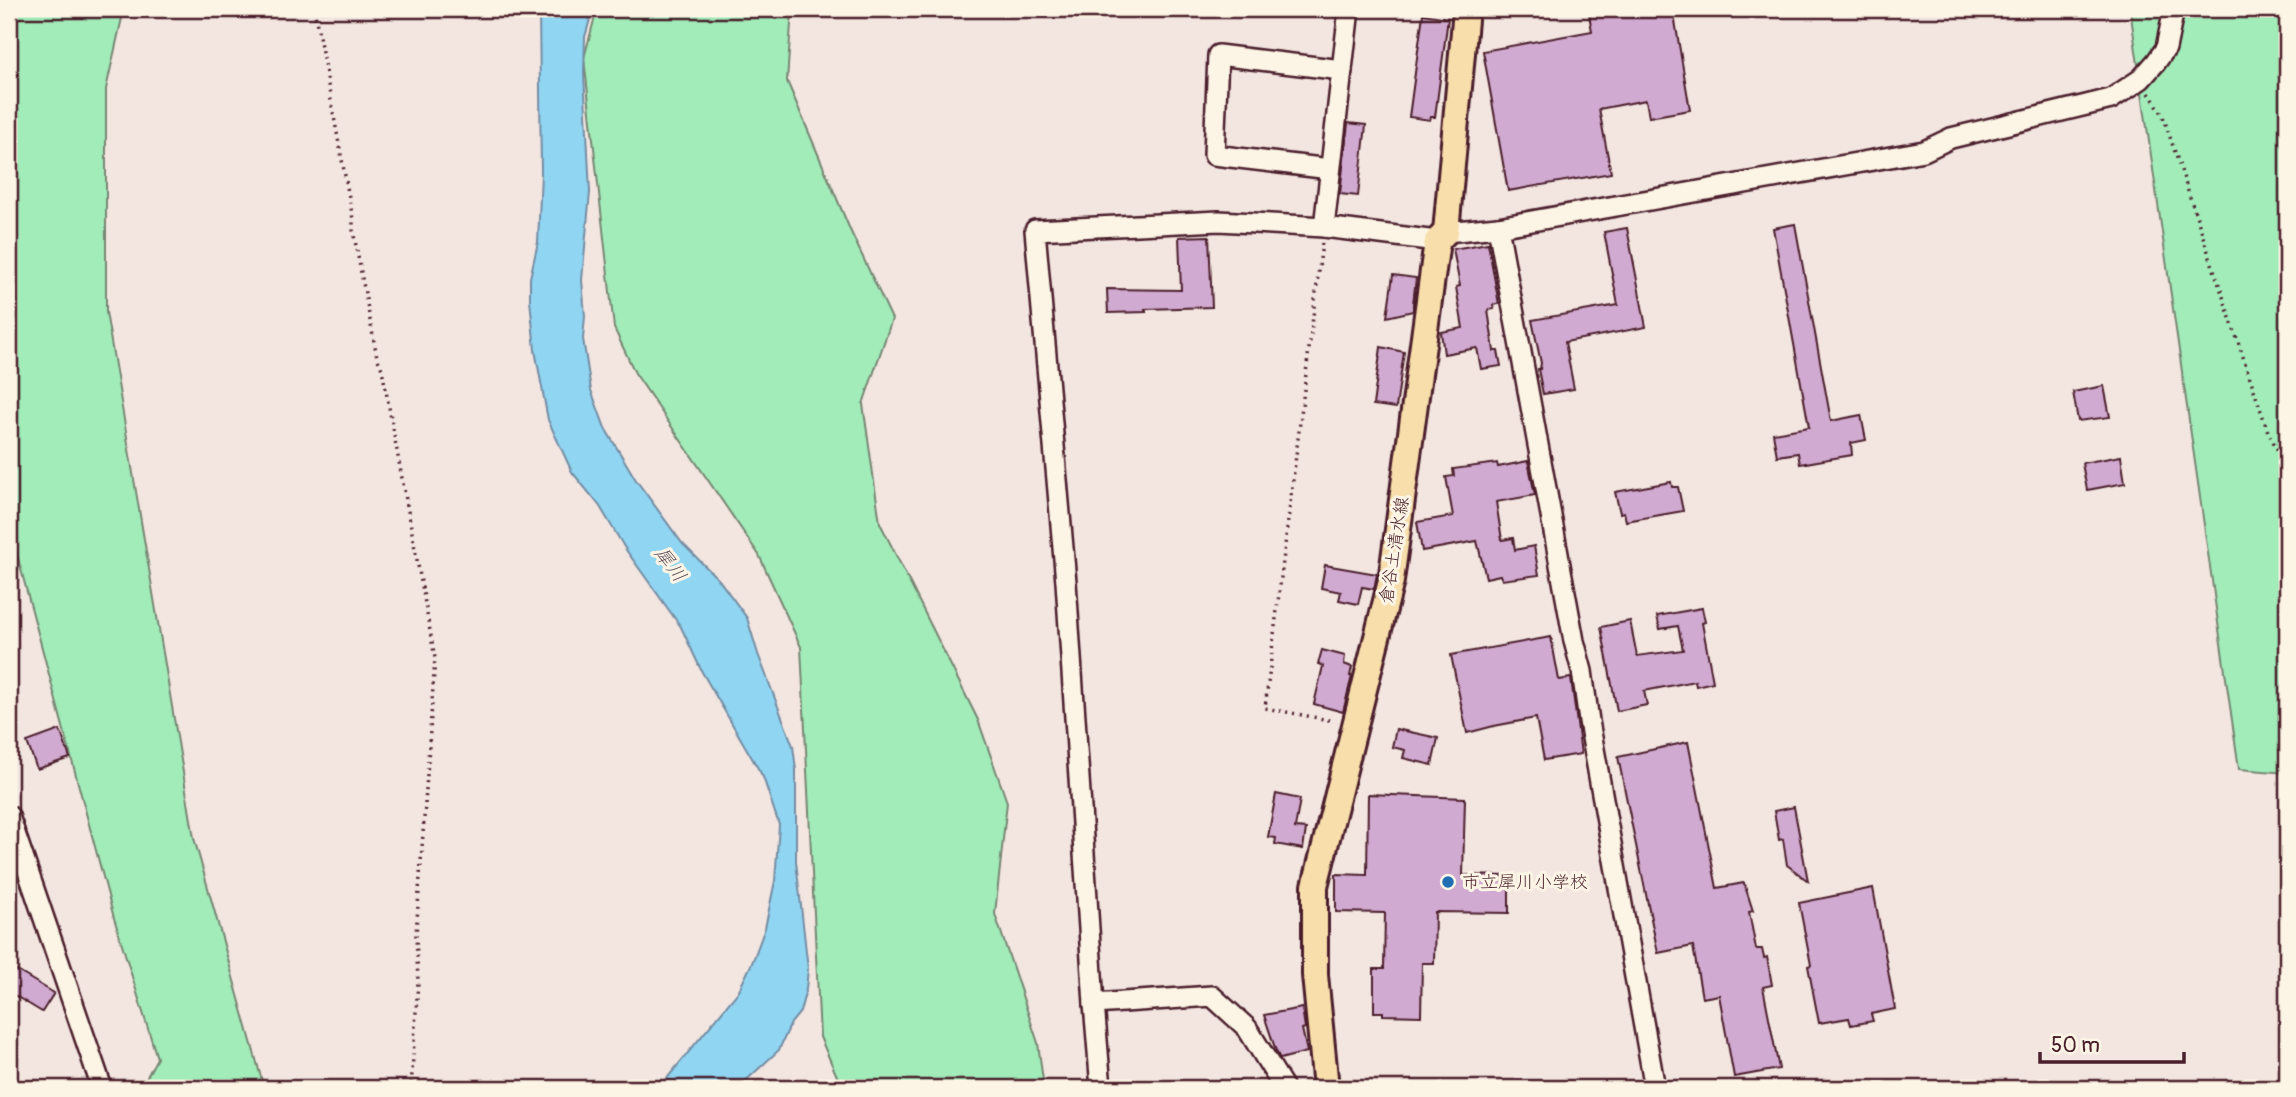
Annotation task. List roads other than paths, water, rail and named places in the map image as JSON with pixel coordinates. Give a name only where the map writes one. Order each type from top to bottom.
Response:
[{"type":"main road","name":"倉谷土清水線","points":[[1326,1088],[1315,975],[1315,886],[1391,581],[1441,236],[1466,9]]},
{"type":"street","points":[[1324,227],[1349,9]]},
{"type":"street","points":[[1101,1088],[1067,594],[1035,230],[1219,221],[1441,236],[1924,151],[1951,138],[2111,99],[2141,79],[2166,48],[2174,9]]},
{"type":"street","points":[[1330,169],[1214,155],[1218,55],[1342,70]]},
{"type":"street","points":[[1498,227],[1574,641],[1582,671],[1656,1088]]},
{"type":"street","points":[[9,816],[102,1088]]},
{"type":"street","points":[[1094,1004],[1212,996],[1247,1028],[1284,1088]]},
{"type":"water","name":"犀川","points":[[539,9],[593,9],[585,37],[584,73],[590,192],[582,280],[585,316],[583,339],[591,390],[605,428],[636,480],[682,543],[719,580],[747,618],[793,746],[796,770],[796,861],[808,969],[806,989],[800,1012],[791,1023],[779,1050],[738,1088],[659,1088],[738,992],[752,963],[765,928],[775,881],[779,825],[763,777],[702,672],[681,627],[626,550],[599,505],[572,472],[548,420],[535,350],[530,300],[530,278],[538,242],[541,173]]},
{"type":"place","name":"市立犀川小学校","points":[[1448,882]]}]
